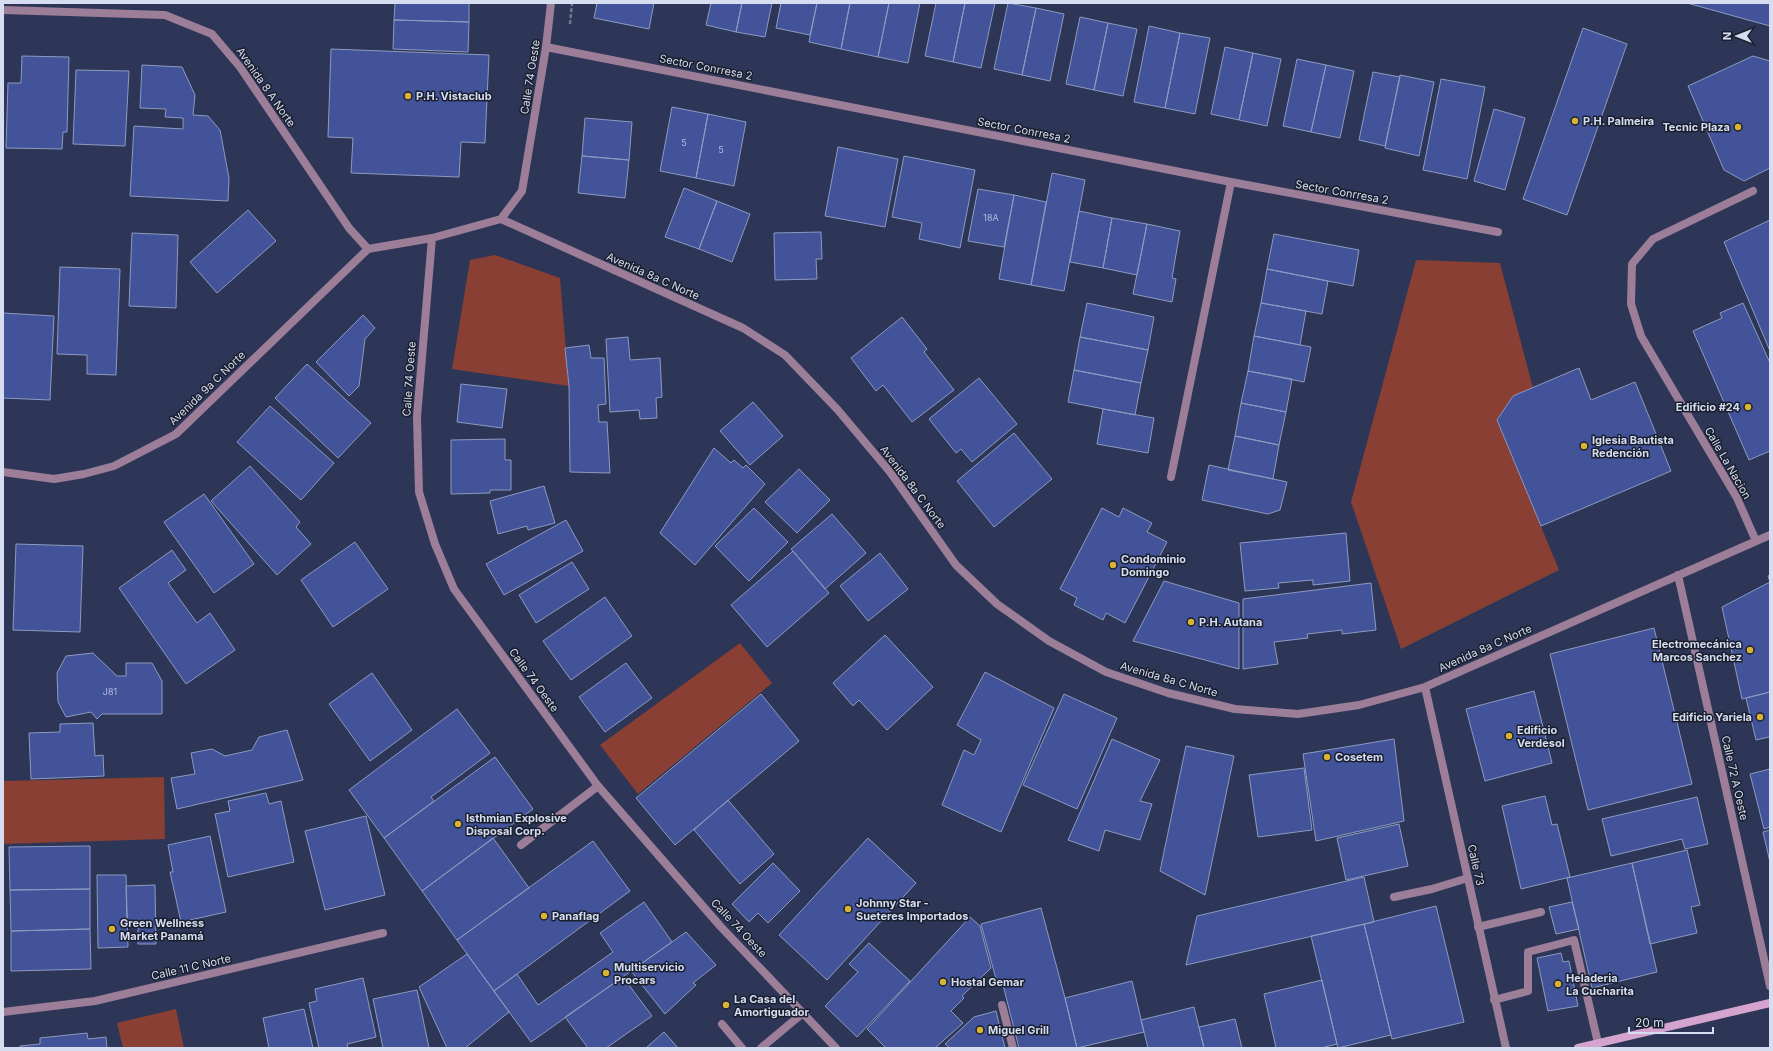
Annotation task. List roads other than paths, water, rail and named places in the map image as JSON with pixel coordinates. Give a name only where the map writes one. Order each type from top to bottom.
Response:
[{"type":"main road","points":[[1578,1048],[1770,1003]]},
{"type":"street","name":"Calle 74 Oeste","points":[[501,219],[522,191],[546,47],[551,3]]},
{"type":"street","name":"Avenida 8 A Norte","points":[[3,10],[165,14],[212,34],[240,67],[349,228],[368,249]]},
{"type":"street","name":"Sector Conrresa 2","points":[[546,47],[1231,182],[1498,232]]},
{"type":"street","points":[[1171,477],[1231,182]]},
{"type":"street","name":"Calle La Nacion","points":[[1753,191],[1653,239],[1632,264],[1631,304],[1642,336],[1737,498],[1756,541]]},
{"type":"street","points":[[368,249],[432,238],[501,219]]},
{"type":"street","name":"Avenida 8a C Norte","points":[[501,219],[743,328],[785,355],[837,409],[890,472],[956,565],[1003,609],[1049,641],[1106,672],[1168,693],[1235,709],[1298,714],[1359,705],[1425,688],[1770,535]]},
{"type":"street","name":"Calle 74 Oeste","points":[[432,238],[417,417],[419,492],[435,544],[454,588],[598,786],[721,927],[836,1048]]},
{"type":"street","name":"Avenida 9a C Norte","points":[[3,472],[54,479],[84,474],[114,466],[176,434],[368,249]]},
{"type":"street","name":"Calle 72 A Oeste","points":[[1678,575],[1770,986]]},
{"type":"street","name":"Calle 73","points":[[1425,688],[1506,1048]]},
{"type":"street","points":[[521,845],[598,786]]},
{"type":"street","points":[[1394,896],[1432,889],[1468,878]]},
{"type":"street","points":[[1478,927],[1540,912]]},
{"type":"street","name":"Calle 11 C Norte","points":[[3,1012],[95,1001],[383,933]]},
{"type":"street","points":[[1494,1000],[1528,991],[1528,952],[1574,940],[1598,1043]]},
{"type":"street","points":[[1002,1005],[1013,1048]]},
{"type":"street","points":[[761,1048],[803,1013]]},
{"type":"street","points":[[722,1024],[742,1048]]},
{"type":"place","name":"P.H. Vistaclub","points":[[408,96]]},
{"type":"place","name":"P.H. Palmeira","points":[[1575,121]]},
{"type":"place","name":"Tecnic Plaza","points":[[1738,127]]},
{"type":"place","name":"Edificio #24","points":[[1748,407]]},
{"type":"place","name":"Iglesia Bautista Redención","points":[[1584,446]]},
{"type":"place","name":"Condominio Domingo","points":[[1113,565]]},
{"type":"place","name":"P.H. Autana","points":[[1191,622]]},
{"type":"place","name":"Electromecánica Marcos Sanchez","points":[[1750,650]]},
{"type":"place","name":"Edificio Yariela","points":[[1760,717]]},
{"type":"place","name":"Edificio Verdesol","points":[[1509,736]]},
{"type":"place","name":"Cosetem","points":[[1327,757]]},
{"type":"place","name":"Isthmian Explosive Disposal Corp.","points":[[458,824]]},
{"type":"place","name":"Johnny Star - Sueteres Importados","points":[[848,909]]},
{"type":"place","name":"Panaflag","points":[[544,916]]},
{"type":"place","name":"Green Wellness Market Panamá","points":[[112,929]]},
{"type":"place","name":"Multiservicio Procars","points":[[606,973]]},
{"type":"place","name":"Hostal Gemar","points":[[943,982]]},
{"type":"place","name":"Heladeria La Cucharita","points":[[1558,984]]},
{"type":"place","name":"La Casa del Amortiguador","points":[[726,1005]]},
{"type":"place","name":"Miguel Grill","points":[[980,1030]]}]
